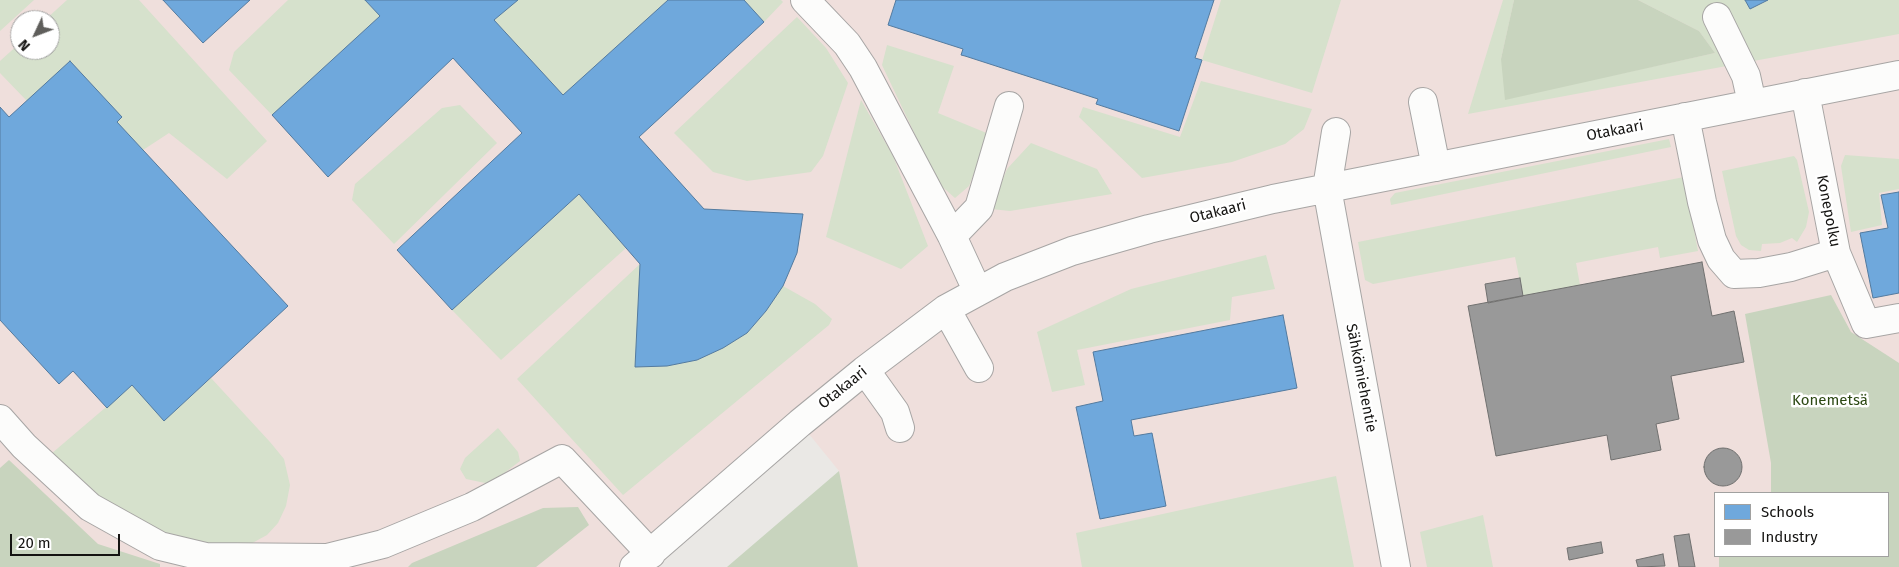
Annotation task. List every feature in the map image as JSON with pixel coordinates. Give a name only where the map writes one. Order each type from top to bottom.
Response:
[{"type":"street","points":[[805,0],[828,10],[863,68],[952,236],[978,290]]},
{"type":"street","points":[[1717,16],[1746,76],[1752,103]]},
{"type":"street","name":"Otakaari","points":[[642,561],[800,423],[865,370],[946,309],[1005,277],[1072,251],[1149,229],[1273,199],[1899,75]]},
{"type":"street","name":"Konepolku","points":[[1805,93],[1836,253],[1866,324],[1899,318]]},
{"type":"street","points":[[1423,102],[1436,167]]},
{"type":"street","points":[[952,236],[979,208],[1009,106]]},
{"type":"street","points":[[1685,117],[1702,202],[1712,240],[1721,259],[1734,274],[1775,270],[1836,253]]},
{"type":"street","name":"Sähkömiehentie","points":[[1336,132],[1327,188],[1396,567]]},
{"type":"street","points":[[946,309],[979,368]]},
{"type":"street","points":[[865,370],[895,412],[900,428]]},
{"type":"street","points":[[0,419],[24,446],[90,507],[160,546],[206,558],[327,558],[382,544],[472,506],[562,459],[642,561]]},
{"type":"shaded area","points":[[0,0],[1899,0],[1899,567],[858,567],[839,471],[800,423],[634,567],[0,567]]},
{"type":"green space","points":[[0,0],[34,0],[23,10],[10,10],[10,22],[0,31]]},
{"type":"green space","points":[[67,0],[139,0],[267,141],[227,179],[169,133],[143,150],[117,122],[122,117],[70,61],[27,101],[0,73],[0,61],[10,52],[10,60],[60,60],[60,10],[56,10]]},
{"type":"green space","points":[[288,0],[365,0],[380,16],[272,115],[229,70],[234,52]]},
{"type":"green space","points":[[518,0],[668,0],[563,95],[494,20]]},
{"type":"green space","points":[[744,0],[781,0],[783,2],[764,22]]},
{"type":"green space","points":[[1221,0],[1341,0],[1312,93],[1202,60]]},
{"type":"green space","points":[[1503,0],[1514,0],[1501,59],[1610,76],[1715,53],[1699,31],[1638,0],[1745,0],[1750,9],[1768,0],[1899,0],[1899,34],[1468,114]]},
{"type":"green space","points":[[1514,0],[1638,0],[1699,31],[1715,53],[1505,100],[1501,59]]},
{"type":"green space","points":[[797,17],[826,48],[848,83],[823,156],[811,172],[747,181],[713,172],[674,133]]},
{"type":"green space","points":[[887,45],[954,66],[938,113],[989,134],[969,186],[955,198],[938,183],[882,65]]},
{"type":"green space","points":[[1201,81],[1312,109],[1304,129],[1285,144],[1232,162],[1142,178],[1079,117],[1083,107],[1180,137]]},
{"type":"green space","points":[[861,100],[893,156],[928,246],[901,269],[826,237]]},
{"type":"green space","points":[[460,105],[497,143],[394,244],[352,200],[355,184],[442,108]]},
{"type":"green space","points":[[1669,139],[1671,147],[1391,205],[1390,199],[1395,193]]},
{"type":"green space","points":[[1031,143],[1097,169],[1112,194],[1010,211],[991,209],[1007,169]]},
{"type":"green space","points":[[1845,155],[1899,159],[1899,189],[1879,193],[1882,225],[1851,232],[1841,166]]},
{"type":"green space","points":[[1794,156],[1797,160],[1809,212],[1806,227],[1797,242],[1792,238],[1780,243],[1762,244],[1761,251],[1749,250],[1741,245],[1736,236],[1722,171]]},
{"type":"green space","points":[[1684,177],[1698,251],[1660,258],[1658,247],[1576,263],[1580,285],[1523,296],[1515,257],[1373,284],[1365,280],[1358,242]]},
{"type":"green space","points":[[579,194],[626,248],[501,360],[452,310]]},
{"type":"green space","points":[[1266,255],[1275,289],[1232,297],[1230,320],[1077,350],[1085,385],[1052,392],[1037,332],[1131,289]]},
{"type":"green space","points":[[640,264],[636,367],[667,366],[697,360],[723,348],[747,333],[766,311],[783,286],[815,304],[832,319],[829,325],[623,495],[517,379]]},
{"type":"green space","name":"Konemetsä","points":[[1831,295],[1851,332],[1899,363],[1899,567],[1719,567],[1719,557],[1889,557],[1889,492],[1771,492],[1771,463],[1745,314]]},
{"type":"green space","points":[[211,378],[284,459],[290,485],[286,506],[278,523],[267,535],[245,547],[181,543],[100,501],[51,454],[132,385],[164,420]]},
{"type":"green space","points":[[498,428],[518,452],[520,461],[490,484],[466,479],[460,469],[465,458]]},
{"type":"green space","points":[[9,460],[98,544],[160,564],[160,567],[0,567],[0,468]]},
{"type":"green space","points":[[839,471],[858,567],[727,567]]},
{"type":"green space","points":[[1336,476],[1354,567],[1082,567],[1076,533]]},
{"type":"green space","points":[[578,507],[589,525],[536,567],[408,567],[412,563],[543,508]]},
{"type":"green space","points":[[1483,515],[1493,567],[1427,567],[1420,532]]},
{"type":"building: Schools","points":[[163,0],[250,0],[203,43]]},
{"type":"building: Schools","points":[[365,0],[518,0],[494,20],[563,95],[668,0],[744,0],[764,22],[639,137],[704,209],[803,214],[797,253],[783,286],[766,311],[747,333],[723,348],[697,360],[667,366],[635,367],[640,264],[579,194],[452,310],[397,250],[522,133],[453,58],[328,177],[272,115],[380,16]]},
{"type":"building: Schools","points":[[896,0],[1214,0],[1195,58],[1202,60],[1179,131],[1096,104],[1098,99],[961,55],[963,49],[888,25]]},
{"type":"building: Schools","points":[[1745,0],[1768,0],[1750,9]]},
{"type":"building: Schools","points":[[70,61],[122,117],[117,122],[288,306],[164,421],[132,385],[107,408],[73,371],[59,384],[0,320],[0,107],[9,117]]},
{"type":"building: Schools","points":[[1899,192],[1899,293],[1873,298],[1860,233],[1888,228],[1881,195]]},
{"type":"building: Schools","points":[[1283,315],[1297,388],[1131,420],[1134,436],[1152,433],[1166,506],[1100,519],[1076,407],[1103,401],[1093,352]]},
{"type":"building: Industry","points":[[1702,262],[1712,316],[1734,311],[1744,362],[1671,376],[1679,419],[1656,424],[1661,450],[1611,460],[1607,435],[1496,456],[1468,306]]},
{"type":"building: Industry","points":[[1520,278],[1523,296],[1488,303],[1485,284]]},
{"type":"building: Industry","points":[[1723,448],[1737,453],[1742,467],[1737,481],[1723,486],[1709,481],[1704,467],[1709,453]]},
{"type":"building: Industry","points":[[1689,534],[1695,567],[1679,567],[1674,536]]},
{"type":"building: Industry","points":[[1601,542],[1603,553],[1569,560],[1567,548]]},
{"type":"building: Industry","points":[[1663,554],[1665,566],[1638,567],[1636,560]]}]
